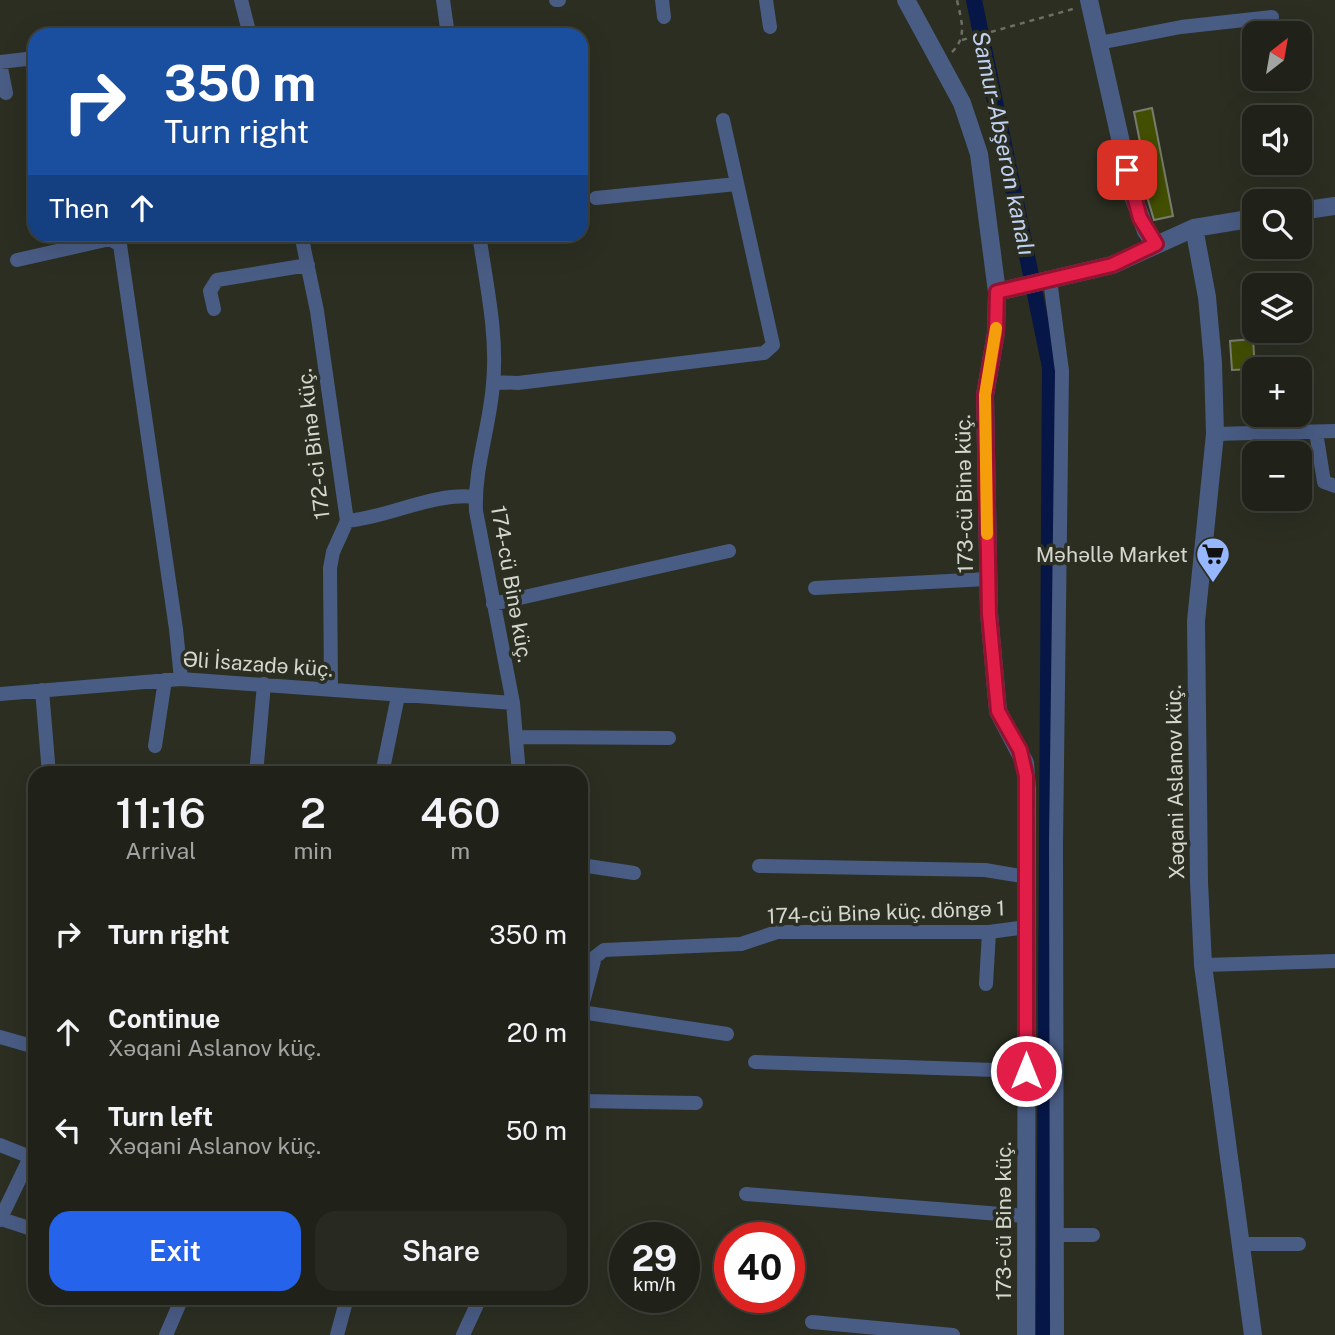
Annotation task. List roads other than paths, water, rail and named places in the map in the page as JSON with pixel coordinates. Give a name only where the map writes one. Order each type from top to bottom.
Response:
[{"type":"street","points":[[241,0],[249,28]]},
{"type":"street","points":[[443,0],[448,28]]},
{"type":"street","points":[[662,0],[664,17]]},
{"type":"street","points":[[766,0],[770,27]]},
{"type":"street","name":"173-cü Binə küç.","points":[[906,0],[940,62],[977,141],[997,292],[996,333],[985,395],[987,579],[998,711],[1025,763],[1026,1335]]},
{"type":"street","points":[[1090,2],[1133,196],[1146,231],[1156,244]]},
{"type":"street","points":[[1099,43],[1181,27],[1272,16]]},
{"type":"street","points":[[6,93],[0,63],[28,59]]},
{"type":"street","points":[[494,382],[518,383],[764,353],[772,345],[723,120]]},
{"type":"street","points":[[596,198],[737,184]]},
{"type":"street","points":[[1312,210],[1335,206]]},
{"type":"street","points":[[997,292],[1112,265],[1194,228],[1242,220]]},
{"type":"street","name":"Xəqani Aslanov küç.","points":[[1194,228],[1207,297],[1213,363],[1215,434],[1196,621],[1199,882],[1203,965],[1253,1335]]},
{"type":"street","points":[[17,260],[97,242]]},
{"type":"street","points":[[115,242],[120,245],[181,679]]},
{"type":"street","name":"172-ci Binə küç.","points":[[303,242],[347,521],[333,552],[330,568],[331,689]]},
{"type":"street","name":"174-cü Binə küç.","points":[[480,242],[492,332],[494,382],[475,497],[513,703],[519,766]]},
{"type":"street","points":[[214,309],[210,291],[217,280],[308,265]]},
{"type":"street","points":[[1050,280],[1062,371],[1056,843],[1057,1335]]},
{"type":"street","points":[[1215,434],[1335,430]]},
{"type":"street","points":[[1316,432],[1324,482],[1335,486]]},
{"type":"street","points":[[347,521],[368,519],[450,497],[475,497]]},
{"type":"street","points":[[493,604],[729,551]]},
{"type":"street","points":[[815,588],[987,579]]},
{"type":"street","name":"Əli İsazadə küç.","points":[[0,694],[181,679],[513,703]]},
{"type":"street","points":[[155,746],[165,680]]},
{"type":"street","points":[[257,766],[264,684]]},
{"type":"street","points":[[42,690],[49,766]]},
{"type":"street","points":[[384,764],[398,695]]},
{"type":"street","points":[[518,737],[669,738]]},
{"type":"street","points":[[588,866],[634,873]]},
{"type":"street","points":[[759,866],[985,870],[1027,877]]},
{"type":"street","name":"174-cü Binə küç. döngə 1","points":[[588,971],[604,950],[741,944],[777,932],[989,932],[1026,927]]},
{"type":"street","points":[[986,984],[989,932]]},
{"type":"street","points":[[1203,965],[1335,961]]},
{"type":"street","points":[[588,1012],[727,1034]]},
{"type":"street","points":[[0,1037],[28,1045]]},
{"type":"street","points":[[755,1062],[1026,1071]]},
{"type":"street","points":[[588,1101],[696,1103]]},
{"type":"street","points":[[0,1145],[28,1151]]},
{"type":"street","points":[[28,1162],[0,1220],[28,1228]]},
{"type":"street","points":[[746,1194],[1026,1216]]},
{"type":"street","points":[[1057,1235],[1093,1235]]},
{"type":"street","points":[[1240,1244],[1299,1244]]},
{"type":"street","points":[[166,1335],[179,1305]]},
{"type":"street","points":[[337,1335],[345,1305]]},
{"type":"street","points":[[463,1335],[477,1305]]},
{"type":"street","points":[[812,1322],[953,1335]]},
{"type":"waterway","name":"Samur-Abşeron kanalı","points":[[974,0],[1050,367],[1044,1335]]},
{"type":"place","name":"Məhəllə Market","points":[[1213,584]]}]
